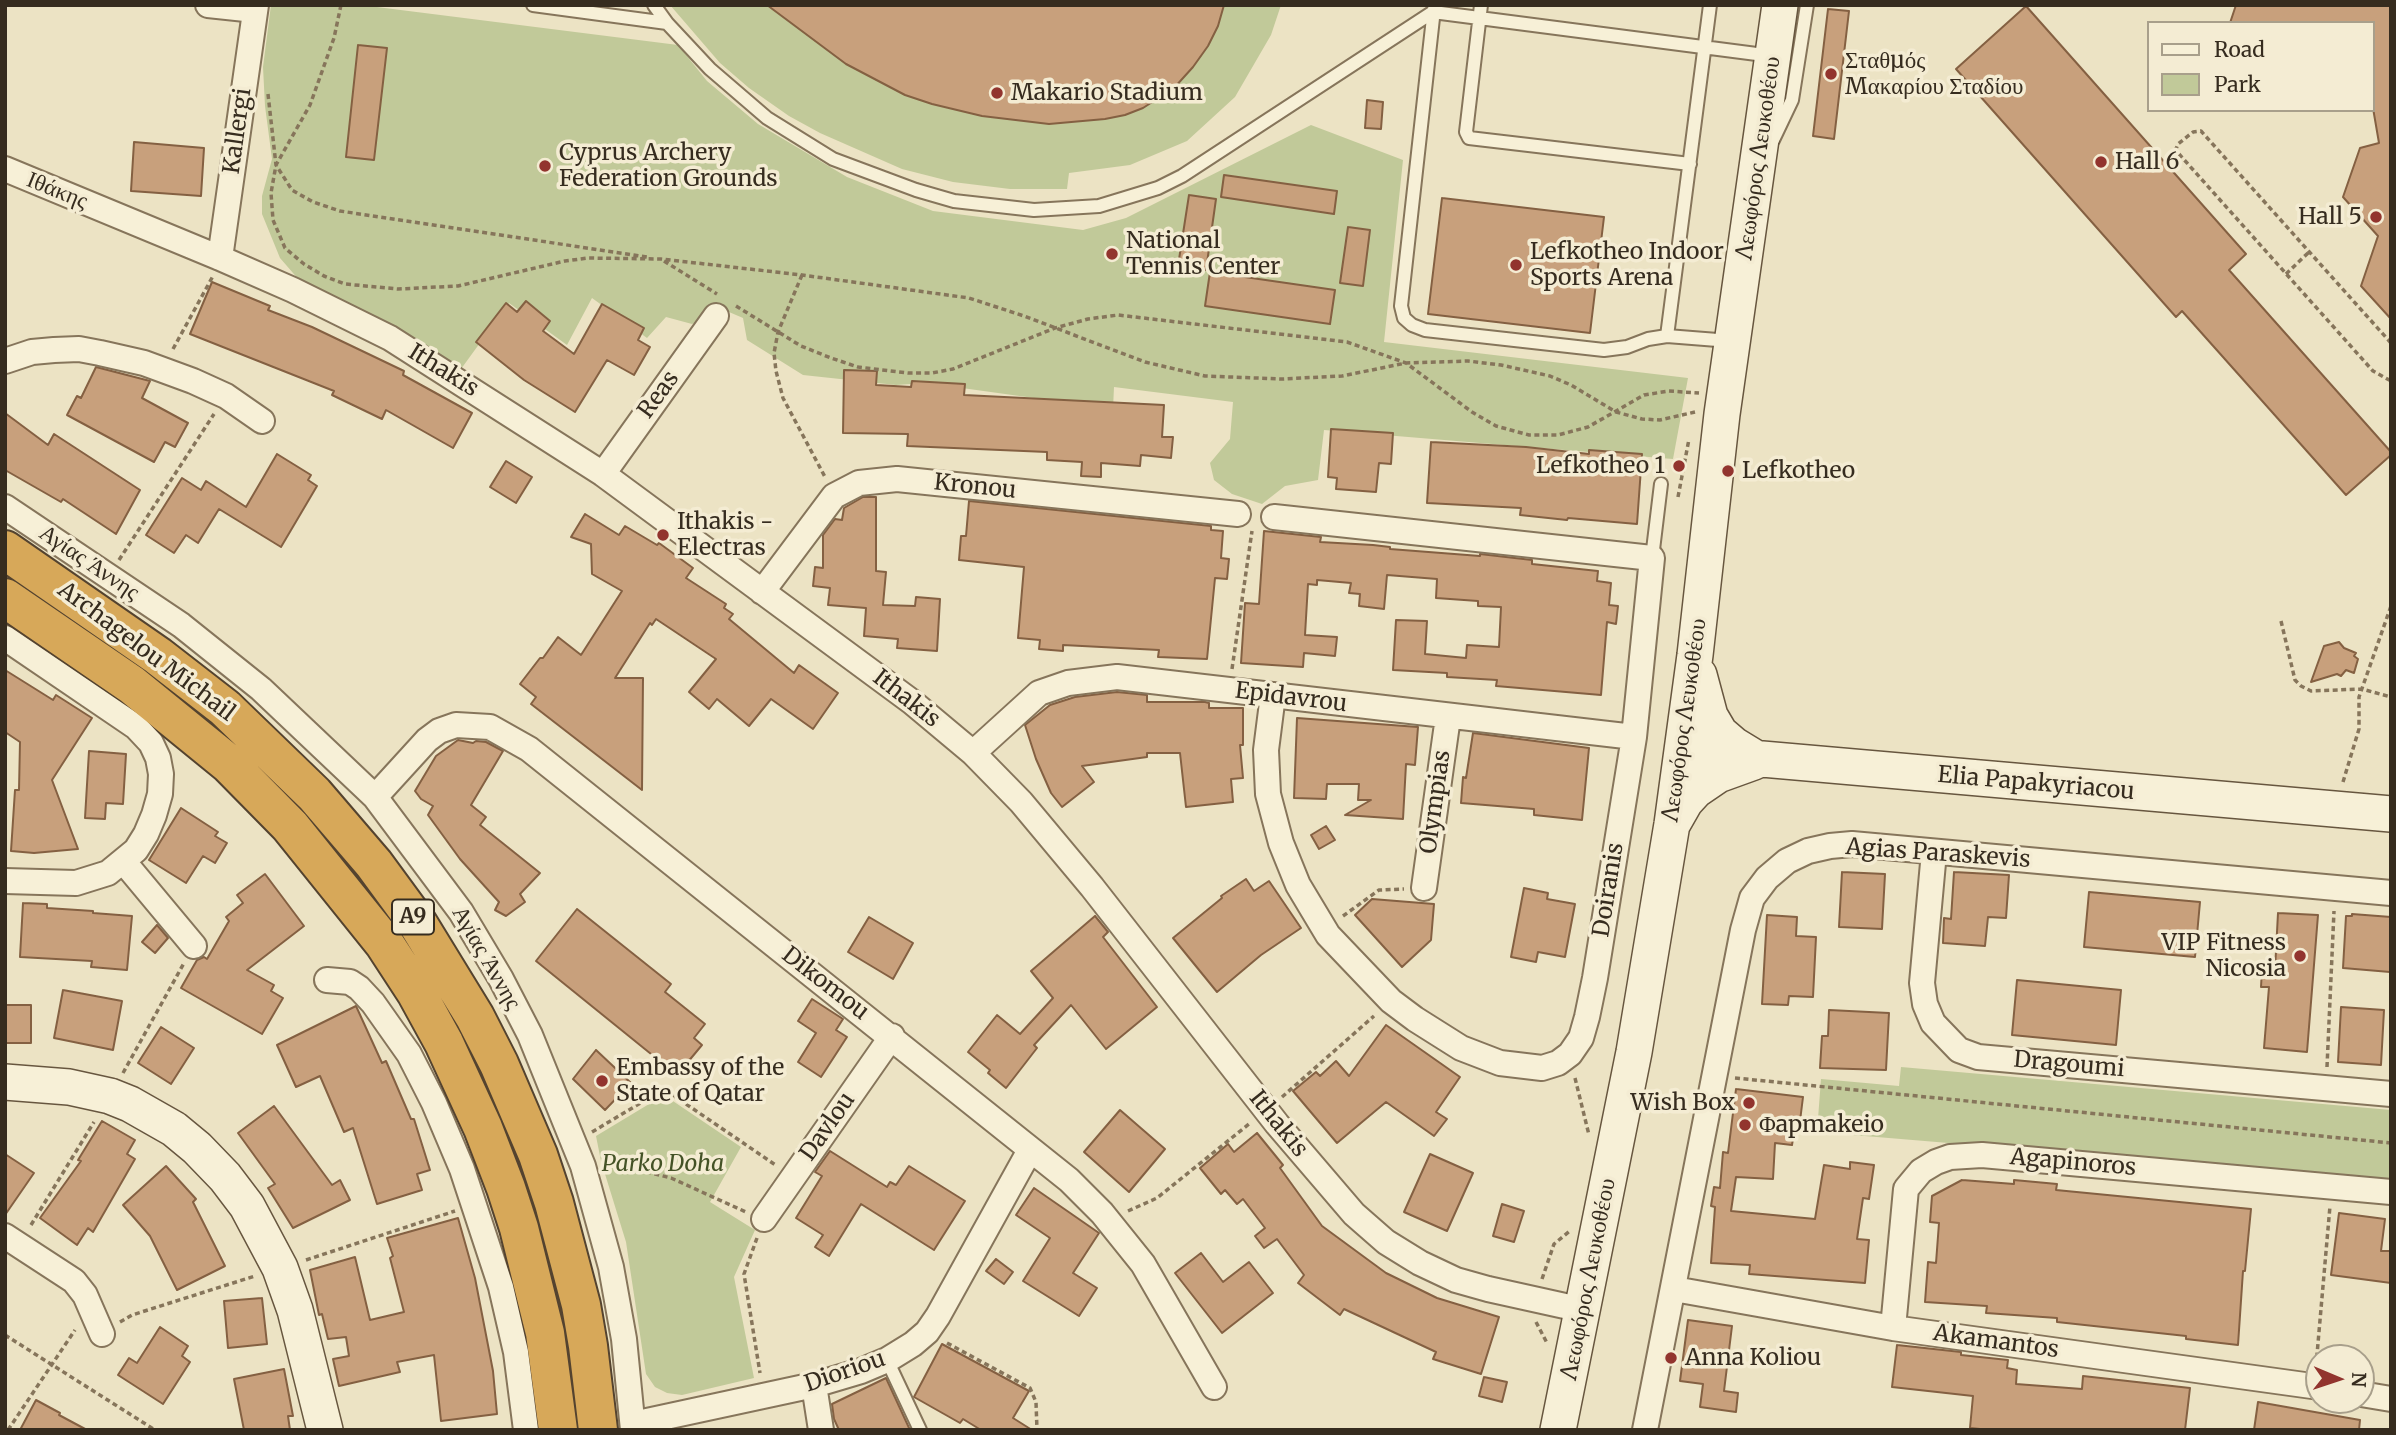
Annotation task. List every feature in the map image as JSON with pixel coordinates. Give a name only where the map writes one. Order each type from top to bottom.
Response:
[{"type":"highway","name":"Archagelou Michail","points":[[5,550],[159,656],[225,708],[314,794],[374,864],[418,924],[475,1017],[499,1064],[538,1156],[554,1203],[581,1305],[588,1346],[622,1428]]},
{"type":"highway","name":"Archagelou Michail","points":[[5,598],[132,685],[229,764],[297,835],[384,943],[444,1042],[466,1087],[506,1188],[531,1272],[545,1333],[558,1430]]},
{"type":"main road","name":"Λεωφόρος Λευκοθέου","points":[[1558,1430],[1634,1052],[1672,824],[1724,405],[1780,5]]},
{"type":"main road","points":[[1695,654],[1704,697],[1714,726],[1725,739],[1760,760]]},
{"type":"main road","name":"Elia Papakyriacou","points":[[1682,752],[2391,814]]},
{"type":"main road","points":[[1672,824],[1685,802],[1706,783],[1718,775],[1760,760]]},
{"type":"main road","points":[[5,1082],[69,1087],[110,1096],[131,1104],[165,1124],[197,1148],[247,1206],[280,1268],[295,1310],[325,1430]]},
{"type":"street","points":[[208,5],[256,8]]},
{"type":"street","name":"Kallergi","points":[[220,258],[256,8]]},
{"type":"street","name":"Ιθάκης","points":[[5,169],[109,212]]},
{"type":"street","name":"Ithakis","points":[[109,212],[293,290],[390,338],[603,474],[912,702],[973,753],[1021,802],[1092,887],[1266,1111],[1354,1214],[1386,1242],[1420,1263],[1456,1280],[1583,1310]]},
{"type":"street","name":"Reas","points":[[603,474],[722,305]]},
{"type":"street","points":[[5,361],[32,352],[79,349],[100,353],[161,369],[226,396],[262,421]]},
{"type":"street","name":"Kronou","points":[[762,592],[835,496],[859,483],[897,479],[1255,520]]},
{"type":"street","name":"Αγίας Άννης","points":[[5,507],[181,625],[261,689],[375,797],[461,912],[530,1035],[577,1151],[611,1267],[624,1339],[622,1428]]},
{"type":"street","points":[[1255,520],[1652,558]]},
{"type":"street","name":"Doiranis","points":[[1570,1054],[1580,1038],[1587,1017],[1634,737],[1652,558]]},
{"type":"street","points":[[5,638],[136,727],[151,743],[161,774],[160,794],[146,834],[124,862],[108,873],[76,883],[5,881]]},
{"type":"street","name":"Epidavrou","points":[[973,753],[1038,694],[1068,683],[1117,677],[1634,737]]},
{"type":"street","points":[[1273,695],[1266,750],[1268,794],[1280,843],[1298,885],[1324,929],[1391,1001],[1461,1048],[1500,1063],[1542,1068],[1558,1063],[1570,1054]]},
{"type":"street","name":"Olympias","points":[[1424,888],[1448,717]]},
{"type":"street","name":"Dikomou","points":[[375,797],[427,740],[439,731],[456,725],[489,727],[529,749],[892,1036],[1069,1180],[1107,1219],[1143,1264],[1214,1387]]},
{"type":"street","name":"Agias Paraskevis","points":[[1645,1430],[1743,930],[1752,898],[1767,877],[1787,861],[1808,851],[1852,845],[2391,893]]},
{"type":"street","name":"Dragoumi","points":[[1934,852],[1922,983],[1925,1004],[1933,1023],[1959,1051],[1978,1057],[2391,1094]]},
{"type":"street","points":[[124,862],[194,946]]},
{"type":"street","points":[[327,980],[342,980],[359,988],[409,1054],[434,1103],[475,1204],[501,1287],[516,1352],[526,1430]]},
{"type":"street","name":"Davlou","points":[[764,1219],[892,1036]]},
{"type":"street","name":"Dioriou","points":[[622,1428],[814,1385],[861,1371],[887,1360],[913,1344],[927,1332],[945,1304],[1030,1150]]},
{"type":"street","name":"Agapinoros","points":[[1893,1328],[1906,1189],[1921,1171],[1950,1157],[1982,1155],[2391,1192]]},
{"type":"street","points":[[12,1241],[74,1281],[85,1295],[102,1334]]},
{"type":"street","name":"Akamantos","points":[[1674,1289],[1893,1328],[2305,1385]]},
{"type":"street","points":[[814,1385],[821,1430]]},
{"type":"lane","points":[[533,5],[667,23]]},
{"type":"lane","points":[[654,5],[710,69],[767,118],[833,159],[954,201],[1002,207],[1067,209],[1099,206],[1158,188],[1182,176],[1434,9],[1480,11],[1773,57]]},
{"type":"lane","points":[[1667,336],[1710,5]]},
{"type":"lane","points":[[1758,169],[1792,100],[1807,5]]},
{"type":"lane","points":[[1434,9],[1401,306],[1404,318],[1412,325],[1425,330],[1604,350],[1667,336],[1734,342]]},
{"type":"lane","points":[[1480,11],[1466,132],[1469,138],[1690,164]]},
{"type":"lane","points":[[1652,558],[1661,484]]},
{"type":"lane","points":[[887,1360],[920,1430]]},
{"type":"path","points":[[276,165],[310,105],[334,38],[341,5]]},
{"type":"path","points":[[268,86],[268,107],[276,165],[271,193],[273,220],[285,247],[304,264],[345,284],[398,289],[458,286],[565,261],[588,258],[661,259],[722,305],[801,346],[858,366],[908,373],[932,373],[953,369],[1055,328],[1087,319],[1126,316],[1347,342],[1406,363],[1472,412],[1511,431],[1529,435],[1558,435],[1588,427],[1644,395],[1657,392],[1679,391],[1724,405]]},
{"type":"path","points":[[2391,343],[2201,131],[2193,132],[2178,144],[2176,149],[2179,154],[2373,371],[2391,381]]},
{"type":"path","points":[[276,165],[292,190],[313,202],[340,211],[661,259],[970,298],[1145,362],[1205,376],[1282,379],[1342,376],[1406,363],[1444,360],[1501,365],[1550,376],[1571,385],[1616,412],[1651,419],[1724,405]]},
{"type":"path","points":[[2286,274],[2309,252]]},
{"type":"path","points":[[161,369],[212,280],[220,258]]},
{"type":"path","points":[[802,275],[778,332],[774,353],[775,371],[783,398],[835,496]]},
{"type":"path","points":[[108,576],[226,396]]},
{"type":"path","points":[[1675,508],[1691,433]]},
{"type":"path","points":[[1229,690],[1255,520]]},
{"type":"path","points":[[2334,809],[2357,740],[2358,705],[2362,689],[2391,606]]},
{"type":"path","points":[[2281,621],[2295,680],[2301,686],[2311,691],[2362,689],[2391,696]]},
{"type":"path","points":[[1324,929],[1378,890],[1424,888]]},
{"type":"path","points":[[2326,1088],[2335,888]]},
{"type":"path","points":[[12,1241],[110,1096],[194,946]]},
{"type":"path","points":[[1107,1219],[1157,1198],[1266,1111],[1391,1001]]},
{"type":"path","points":[[1570,1054],[1591,1142]]},
{"type":"path","points":[[1715,1077],[2391,1143]]},
{"type":"path","points":[[577,1151],[664,1089],[793,1177]]},
{"type":"path","points":[[577,1151],[671,1178],[764,1219],[744,1274],[764,1396]]},
{"type":"path","points":[[2320,1344],[2331,1187]]},
{"type":"path","points":[[102,1334],[132,1315],[475,1204]]},
{"type":"path","points":[[1552,1353],[1530,1310],[1555,1244],[1573,1228]]},
{"type":"path","points":[[8,1430],[76,1329]]},
{"type":"path","points":[[927,1332],[1030,1388],[1036,1402],[1037,1430]]},
{"type":"path","points":[[5,1335],[155,1430]]},
{"type":"green space","points":[[271,5],[361,5],[678,45],[707,81],[758,124],[847,177],[933,211],[1083,230],[1126,218],[1311,125],[1403,160],[1384,342],[1688,378],[1673,459],[1324,430],[1318,480],[1285,486],[1262,504],[1232,494],[1214,480],[1210,463],[1230,439],[1233,402],[1114,387],[1113,409],[926,383],[896,385],[803,375],[747,340],[743,318],[715,306],[708,317],[692,324],[666,317],[647,338],[592,298],[567,345],[509,303],[461,369],[306,288],[280,258],[262,214],[262,196],[272,159],[263,67]]},
{"type":"green space","name":"Makario Stadium","points":[[670,5],[1281,5],[1271,35],[1235,97],[1187,141],[1130,165],[1069,173],[1067,189],[1010,189],[953,182],[902,169],[820,133],[789,116],[749,88],[720,63]]},
{"type":"green space","points":[[1901,1067],[2391,1110],[2391,1180],[1817,1132],[1821,1079],[1899,1086]]},
{"type":"green space","name":"Parko Doha","points":[[664,1095],[741,1147],[710,1202],[755,1230],[734,1277],[754,1378],[682,1395],[667,1393],[655,1387],[646,1374],[626,1242],[596,1136]]},
{"type":"building","points":[[767,5],[1224,5],[1208,46],[1174,88],[1143,108],[1125,115],[1049,124],[982,116],[905,95],[846,64]]},
{"type":"building","points":[[2236,5],[2391,5],[2391,319],[2361,286],[2378,236],[2343,197],[2360,148],[2379,143],[2374,112],[2375,21],[2231,21]]},
{"type":"building","name":"Hall 6","points":[[2026,6],[2246,254],[2229,270],[2391,452],[2391,455],[2346,495],[2182,311],[2176,317],[1956,69]]},
{"type":"building","name":"Σταθμός Μακαρίου Σταδίου","points":[[1828,9],[1849,11],[1834,139],[1813,136]]},
{"type":"building","points":[[358,45],[387,48],[374,160],[346,157]]},
{"type":"building","points":[[1367,100],[1383,102],[1381,129],[1365,128]]},
{"type":"building","points":[[134,142],[204,148],[201,196],[131,191]]},
{"type":"building","points":[[1224,175],[1337,191],[1334,214],[1221,197]]},
{"type":"building","points":[[1189,195],[1216,199],[1206,270],[1178,266]]},
{"type":"building","name":"Lefkotheo Indoor Sports Arena","points":[[1442,198],[1604,217],[1590,333],[1428,314]]},
{"type":"building","points":[[1348,227],[1370,230],[1363,286],[1340,283]]},
{"type":"building","points":[[1210,272],[1335,290],[1330,324],[1205,306]]},
{"type":"building","points":[[212,282],[270,306],[268,310],[312,327],[404,371],[403,375],[472,413],[453,448],[386,410],[382,419],[332,395],[334,391],[190,334]]},
{"type":"building","points":[[526,301],[550,321],[543,331],[574,354],[602,304],[644,328],[638,340],[650,347],[634,375],[607,360],[575,412],[524,380],[476,342],[506,303],[517,312]]},
{"type":"building","points":[[96,367],[150,381],[142,398],[188,423],[175,447],[165,442],[154,462],[67,415],[77,396],[81,398]]},
{"type":"building","points":[[844,370],[877,371],[876,385],[911,387],[912,381],[965,384],[964,395],[1164,405],[1162,437],[1173,437],[1171,458],[1141,455],[1140,466],[1101,463],[1101,477],[1081,476],[1082,462],[1047,460],[1047,452],[907,446],[908,434],[843,433]]},
{"type":"building","points":[[5,413],[48,445],[54,434],[140,490],[116,534],[63,499],[61,502],[5,470]]},
{"type":"building","points":[[1331,429],[1393,433],[1391,464],[1379,463],[1376,492],[1336,489],[1337,478],[1328,477]]},
{"type":"building","points":[[1431,442],[1526,447],[1589,454],[1589,450],[1642,454],[1637,524],[1520,515],[1521,508],[1427,503]]},
{"type":"building","points":[[277,454],[311,475],[308,480],[317,486],[281,547],[219,509],[198,543],[186,535],[174,553],[146,535],[182,478],[201,490],[206,481],[246,507]]},
{"type":"building","points":[[506,461],[532,477],[516,503],[490,487]]},
{"type":"building","points":[[863,497],[876,497],[876,571],[886,572],[883,605],[915,606],[916,597],[940,599],[937,651],[897,648],[898,639],[864,636],[866,608],[828,605],[830,588],[813,586],[815,567],[823,568],[823,535],[835,519],[842,520],[844,508]]},
{"type":"building","points":[[969,501],[1211,526],[1211,530],[1223,531],[1221,558],[1229,559],[1227,579],[1215,578],[1207,659],[1158,657],[1159,650],[1063,645],[1063,651],[1039,649],[1040,640],[1018,638],[1024,567],[959,560],[961,536],[966,536]]},
{"type":"building","points":[[585,514],[619,535],[625,526],[657,545],[659,543],[693,568],[686,578],[726,604],[724,608],[733,614],[729,619],[794,673],[799,665],[838,693],[813,729],[771,699],[749,726],[717,699],[709,709],[689,692],[716,659],[656,619],[652,625],[650,623],[615,678],[643,678],[642,790],[531,704],[536,697],[520,684],[540,658],[543,658],[558,637],[581,655],[622,591],[592,574],[591,544],[571,537]]},
{"type":"building","points":[[1264,531],[1321,537],[1320,542],[1480,554],[1532,560],[1532,564],[1598,571],[1597,581],[1611,583],[1609,605],[1618,606],[1616,624],[1607,622],[1601,695],[1496,686],[1497,680],[1447,677],[1447,673],[1393,670],[1396,620],[1427,621],[1425,654],[1466,658],[1467,645],[1499,647],[1501,607],[1478,606],[1478,601],[1436,598],[1437,579],[1387,575],[1384,609],[1359,606],[1360,594],[1349,593],[1351,583],[1317,580],[1317,585],[1308,584],[1305,635],[1337,637],[1335,656],[1304,653],[1303,667],[1241,663],[1245,603],[1259,604]]},
{"type":"building","points":[[2339,642],[2344,648],[2356,653],[2354,656],[2358,659],[2354,673],[2346,670],[2341,676],[2337,674],[2311,682],[2324,646]]},
{"type":"building","points":[[5,670],[53,700],[56,695],[92,718],[52,780],[78,849],[34,853],[11,851],[15,790],[19,790],[20,742],[5,732]]},
{"type":"building","points":[[1117,692],[1147,695],[1147,702],[1205,702],[1209,703],[1209,708],[1243,708],[1243,745],[1240,745],[1243,778],[1231,779],[1233,802],[1186,807],[1180,753],[1147,753],[1147,757],[1082,766],[1094,782],[1062,807],[1051,793],[1025,725],[1050,705],[1075,697]]},
{"type":"building","points":[[1297,718],[1418,727],[1415,765],[1406,764],[1403,819],[1345,815],[1371,800],[1358,800],[1359,784],[1327,784],[1326,799],[1294,798]]},
{"type":"building","points":[[1473,733],[1589,748],[1582,820],[1534,815],[1534,809],[1461,803],[1463,777],[1466,778]]},
{"type":"building","points":[[458,740],[486,742],[503,751],[471,805],[486,817],[480,825],[540,873],[520,894],[525,902],[506,916],[495,910],[499,902],[460,859],[428,815],[433,806],[421,799],[415,791],[436,756]]},
{"type":"building","points":[[89,751],[126,754],[123,804],[106,803],[105,819],[85,818]]},
{"type":"building","points":[[181,808],[218,832],[215,836],[227,843],[215,863],[203,856],[186,883],[149,860]]},
{"type":"building","points":[[1326,826],[1335,840],[1319,849],[1311,835]]},
{"type":"building","points":[[1842,872],[1885,874],[1882,929],[1839,927]]},
{"type":"building","points":[[1954,872],[2009,875],[2006,918],[1988,917],[1985,946],[1943,943],[1944,918],[1951,919]]},
{"type":"building","points":[[265,874],[304,926],[247,970],[274,985],[271,991],[283,998],[262,1034],[181,988],[197,960],[204,957],[207,959],[229,921],[226,917],[243,903],[237,895]]},
{"type":"building","points":[[1246,879],[1254,891],[1269,881],[1301,928],[1261,955],[1217,992],[1173,938],[1222,898],[1221,896]]},
{"type":"building","points":[[1524,888],[1548,893],[1547,899],[1575,904],[1565,957],[1538,952],[1536,962],[1511,957]]},
{"type":"building","points":[[2089,892],[2200,902],[2195,957],[2084,947]]},
{"type":"building","points":[[1372,899],[1434,904],[1431,940],[1402,967],[1355,915]]},
{"type":"building","points":[[23,903],[47,904],[47,908],[132,916],[127,970],[91,967],[92,961],[20,957]]},
{"type":"building","points":[[577,909],[671,984],[665,992],[705,1024],[694,1038],[702,1045],[677,1075],[536,961]]},
{"type":"building","points":[[2278,913],[2318,915],[2307,1052],[2264,1048],[2269,987],[2261,987],[2262,969],[2275,970]]},
{"type":"building","points":[[2352,914],[2391,917],[2390,972],[2343,968],[2346,916]]},
{"type":"building","points":[[1767,915],[1797,917],[1796,936],[1816,937],[1813,997],[1789,996],[1788,1005],[1762,1004]]},
{"type":"building","points":[[1095,916],[1108,932],[1103,937],[1157,1007],[1106,1049],[1071,1005],[1034,1045],[1037,1048],[1006,1088],[968,1052],[997,1015],[1020,1034],[1053,998],[1031,971]]},
{"type":"building","points":[[869,917],[913,943],[893,979],[848,952]]},
{"type":"building","points":[[157,925],[168,938],[155,953],[142,942]]},
{"type":"building","points":[[2017,980],[2121,990],[2116,1045],[2012,1035]]},
{"type":"building","points":[[63,990],[122,1001],[113,1050],[54,1038]]},
{"type":"building","points":[[812,999],[843,1019],[836,1030],[847,1037],[821,1077],[798,1062],[816,1033],[798,1021]]},
{"type":"building","points":[[5,1005],[31,1005],[31,1043],[6,1043]]},
{"type":"building","points":[[356,1006],[382,1063],[386,1061],[411,1119],[414,1119],[430,1170],[417,1174],[422,1190],[377,1204],[353,1128],[344,1132],[320,1076],[296,1087],[277,1045]]},
{"type":"building","points":[[2341,1007],[2384,1010],[2381,1065],[2338,1062]]},
{"type":"building","points":[[1829,1010],[1889,1013],[1886,1070],[1820,1068],[1822,1036],[1828,1036]]},
{"type":"building","points":[[1386,1025],[1460,1077],[1436,1112],[1447,1119],[1434,1136],[1386,1102],[1337,1143],[1293,1091],[1316,1072],[1320,1076],[1336,1061],[1349,1076]]},
{"type":"building","points":[[161,1027],[194,1048],[171,1084],[138,1063]]},
{"type":"building","name":"Embassy of the State of Qatar","points":[[596,1050],[631,1083],[605,1110],[573,1079]]},
{"type":"building","points":[[1736,1089],[1803,1097],[1800,1121],[1796,1120],[1792,1145],[1775,1143],[1773,1179],[1736,1177],[1731,1211],[1815,1219],[1824,1165],[1850,1169],[1850,1162],[1874,1165],[1869,1199],[1863,1198],[1857,1239],[1869,1240],[1865,1283],[1749,1274],[1750,1265],[1711,1263],[1715,1207],[1711,1206],[1714,1187],[1720,1188],[1723,1152],[1728,1153]]},
{"type":"building","points":[[274,1106],[332,1185],[340,1180],[350,1200],[293,1228],[268,1188],[275,1184],[238,1133]]},
{"type":"building","points":[[1120,1110],[1165,1149],[1129,1192],[1084,1152]]},
{"type":"building","points":[[102,1121],[135,1140],[127,1154],[135,1159],[93,1232],[88,1228],[77,1245],[40,1218],[81,1161],[78,1160]]},
{"type":"building","points":[[1257,1133],[1283,1165],[1280,1168],[1322,1226],[1386,1273],[1437,1298],[1499,1317],[1481,1374],[1433,1359],[1436,1352],[1344,1309],[1340,1315],[1298,1283],[1304,1275],[1277,1239],[1264,1248],[1255,1236],[1265,1228],[1243,1199],[1237,1204],[1225,1190],[1221,1194],[1200,1168],[1228,1144],[1234,1152]]},
{"type":"building","points":[[830,1151],[887,1187],[890,1182],[896,1185],[909,1166],[965,1201],[934,1250],[861,1204],[829,1256],[815,1247],[823,1235],[796,1218],[822,1176],[815,1172]]},
{"type":"building","points":[[5,1154],[34,1173],[5,1215]]},
{"type":"building","points":[[1430,1154],[1473,1173],[1447,1231],[1404,1212]]},
{"type":"building","points":[[166,1166],[196,1199],[193,1202],[225,1266],[177,1290],[150,1236],[123,1205]]},
{"type":"building","points":[[1962,1180],[2014,1184],[2014,1180],[2057,1184],[2056,1190],[2251,1209],[2238,1345],[2186,1339],[2186,1336],[2057,1322],[2057,1318],[1986,1313],[1987,1306],[1925,1302],[1928,1262],[1936,1263],[1939,1223],[1930,1222],[1932,1196]]},
{"type":"building","points":[[1034,1188],[1099,1233],[1073,1273],[1097,1288],[1079,1316],[1023,1281],[1050,1238],[1016,1215]]},
{"type":"building","points":[[1502,1204],[1524,1211],[1514,1242],[1493,1236]]},
{"type":"building","points":[[2339,1213],[2385,1219],[2381,1251],[2391,1251],[2391,1283],[2331,1275]]},
{"type":"building","points":[[458,1218],[475,1278],[493,1371],[497,1414],[441,1421],[434,1355],[397,1362],[400,1372],[339,1386],[333,1359],[349,1356],[346,1337],[328,1339],[322,1314],[319,1315],[310,1270],[355,1257],[370,1320],[404,1312],[387,1238]]},
{"type":"building","points":[[1201,1253],[1223,1282],[1249,1262],[1273,1293],[1222,1333],[1175,1273]]},
{"type":"building","points":[[996,1259],[1013,1272],[1004,1284],[986,1271]]},
{"type":"building","points":[[262,1298],[267,1344],[228,1348],[224,1301]]},
{"type":"building","points":[[1688,1320],[1732,1326],[1724,1391],[1738,1393],[1736,1412],[1700,1407],[1703,1384],[1680,1381]]},
{"type":"building","points":[[160,1327],[188,1346],[182,1356],[190,1362],[163,1404],[118,1375],[129,1358],[137,1363]]},
{"type":"building","points":[[942,1344],[1029,1391],[1013,1418],[1032,1430],[981,1430],[963,1419],[960,1423],[914,1397]]},
{"type":"building","points":[[1897,1345],[2008,1360],[2007,1368],[2017,1370],[2016,1384],[2082,1389],[2083,1376],[2190,1388],[2185,1430],[1970,1428],[1973,1396],[1892,1387]]},
{"type":"building","points":[[284,1369],[293,1416],[288,1416],[290,1430],[244,1430],[234,1379]]},
{"type":"building","points":[[1484,1377],[1507,1382],[1502,1402],[1479,1396]]},
{"type":"building","points":[[886,1378],[910,1430],[839,1430],[832,1404]]},
{"type":"building","points":[[36,1400],[60,1413],[59,1415],[87,1430],[20,1430]]},
{"type":"building","points":[[2258,1402],[2305,1410],[2305,1414],[2326,1414],[2360,1420],[2359,1430],[2254,1430]]},
{"type":"place","name":"Σταθμός Μακαρίου Σταδίου","points":[[1831,74]]},
{"type":"place","name":"Makario Stadium","points":[[997,93]]},
{"type":"place","name":"Hall 6","points":[[2101,162]]},
{"type":"place","name":"Cyprus Archery Federation Grounds","points":[[545,166]]},
{"type":"place","name":"Hall 5","points":[[2376,217]]},
{"type":"place","name":"National Tennis Center","points":[[1112,254]]},
{"type":"place","name":"Lefkotheo Indoor Sports Arena","points":[[1516,265]]},
{"type":"place","name":"Lefkotheo 1","points":[[1679,466]]},
{"type":"place","name":"Lefkotheo","points":[[1728,471]]},
{"type":"place","name":"Ithakis - Electras","points":[[663,535]]},
{"type":"place","name":"VIP Fitness Nicosia","points":[[2300,956]]},
{"type":"place","name":"Embassy of the State of Qatar","points":[[602,1081]]},
{"type":"place","name":"Wish Box","points":[[1749,1103]]},
{"type":"place","name":"Φapmakeio","points":[[1745,1125]]},
{"type":"place","name":"Anna Koliou","points":[[1671,1358]]}]
